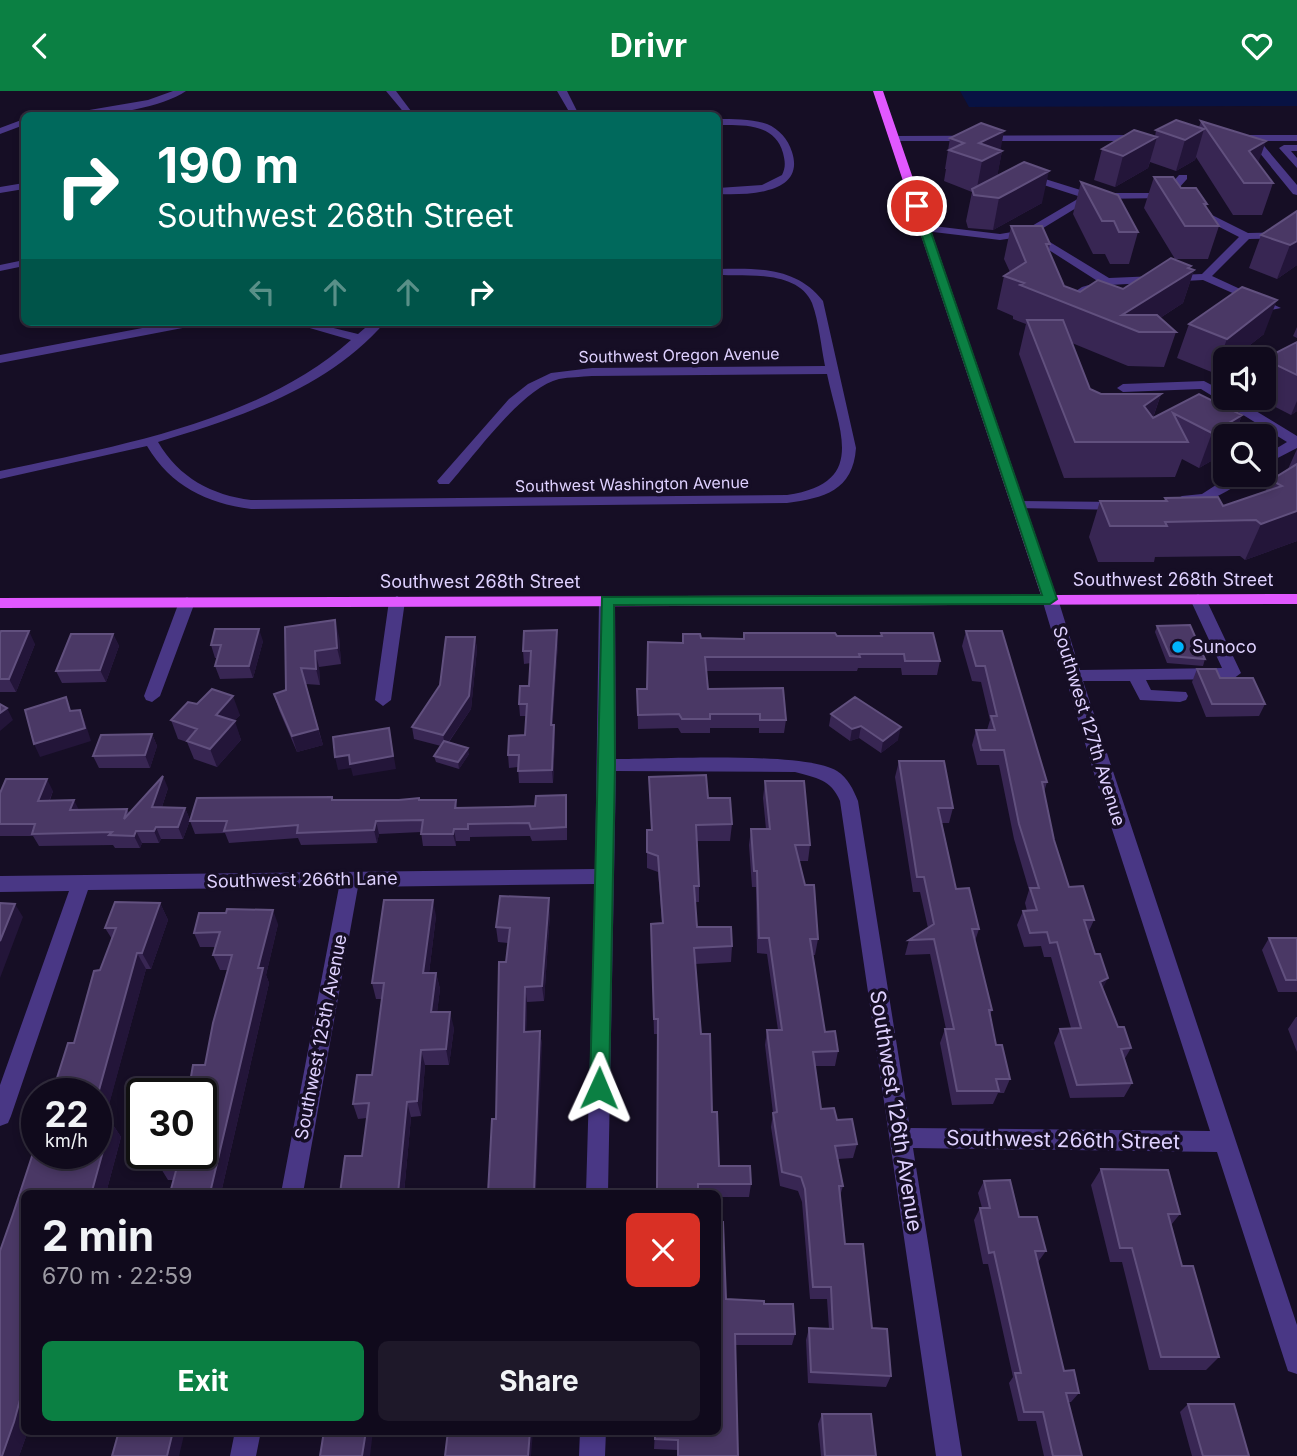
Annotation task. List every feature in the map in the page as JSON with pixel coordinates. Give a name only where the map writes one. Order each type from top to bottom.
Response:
[{"type":"main road","name":"Southwest 127th Avenue","points":[[878,91],[1050,599]]},
{"type":"main road","name":"Southwest 268th Street","points":[[0,603],[1297,599]]},
{"type":"street","points":[[86,112],[150,103],[181,91]]},
{"type":"street","points":[[391,91],[408,112]]},
{"type":"street","points":[[562,91],[573,112]]},
{"type":"street","points":[[721,122],[751,124],[780,135],[787,146],[791,167],[786,178],[769,186],[721,191]]},
{"type":"street","points":[[0,131],[21,124]]},
{"type":"street","points":[[894,139],[1153,138]]},
{"type":"street","points":[[1222,138],[1297,138]]},
{"type":"street","points":[[1253,138],[1297,192]]},
{"type":"street","points":[[1297,148],[1284,148],[1297,165]]},
{"type":"street","points":[[1024,176],[1089,196],[1166,196],[1177,202]]},
{"type":"street","points":[[1166,196],[1183,177]]},
{"type":"street","points":[[0,190],[21,186]]},
{"type":"street","points":[[925,228],[1000,237],[1028,233],[1089,196]]},
{"type":"street","points":[[1189,208],[1246,236],[1297,235]]},
{"type":"street","points":[[1028,233],[1103,284],[1111,299],[1098,302],[1079,297],[1079,293],[1086,287],[1103,284],[1205,277],[1275,308]]},
{"type":"street","points":[[1205,277],[1246,236]]},
{"type":"street","points":[[0,268],[21,264]]},
{"type":"street","name":"Southwest Washington Avenue","points":[[150,440],[157,453],[193,486],[218,499],[240,503],[422,504],[787,499],[805,497],[830,488],[847,470],[849,448],[817,300],[804,286],[771,274],[721,272]]},
{"type":"street","points":[[0,359],[173,326]]},
{"type":"street","points":[[311,326],[361,339]]},
{"type":"street","points":[[0,475],[150,440],[217,419],[276,393],[331,362],[375,326]]},
{"type":"street","name":"Southwest Oregon Avenue","points":[[444,481],[523,394],[555,376],[592,372],[832,370]]},
{"type":"street","points":[[1123,388],[1204,385],[1268,424]]},
{"type":"street","points":[[1276,429],[1297,442],[1276,454]]},
{"type":"street","points":[[1165,502],[1205,498],[1222,487]]},
{"type":"street","points":[[1018,505],[1137,504]]},
{"type":"street","name":"Southwest 127th Avenue","points":[[1050,599],[1109,793],[1297,1362]]},
{"type":"street","points":[[1073,676],[1233,673],[1198,599]]},
{"type":"street","points":[[383,700],[397,601]]},
{"type":"street","points":[[597,1190],[607,765],[607,601]]},
{"type":"street","points":[[152,696],[187,602]]},
{"type":"street","points":[[1135,674],[1146,697],[1180,696]]},
{"type":"street","name":"Southwest 126th Avenue","points":[[607,765],[795,766],[829,774],[842,785],[849,801],[949,1456]]},
{"type":"street","name":"Southwest 266th Lane","points":[[0,884],[603,876]]},
{"type":"street","name":"Southwest 125th Avenue","points":[[293,1190],[351,880]]},
{"type":"street","points":[[0,1116],[80,883]]},
{"type":"street","name":"Southwest 266th Street","points":[[901,1138],[1224,1142]]},
{"type":"street","points":[[243,1456],[247,1435]]},
{"type":"street","points":[[592,1456],[593,1435]]},
{"type":"shaded area","points":[[960,91],[1297,91],[1297,106],[969,107]]},
{"type":"building","points":[[1176,120],[1204,129],[1185,140],[1156,130]]},
{"type":"building","points":[[1201,121],[1266,141],[1249,151],[1273,183],[1244,183]]},
{"type":"building","points":[[981,123],[1004,131],[979,143],[1002,151],[982,161],[949,150],[964,143],[950,138]]},
{"type":"building","points":[[1134,130],[1157,137],[1123,156],[1102,149]]},
{"type":"building","points":[[1024,162],[1049,171],[999,198],[974,195],[972,189]]},
{"type":"building","points":[[1154,177],[1173,177],[1181,188],[1196,188],[1219,226],[1185,226]]},
{"type":"building","points":[[1081,182],[1118,195],[1138,232],[1119,232],[1114,221],[1102,221]]},
{"type":"building","points":[[1297,211],[1297,241],[1290,245],[1261,235]]},
{"type":"building","points":[[1011,226],[1042,226],[1050,244],[1046,244],[1064,286],[1080,292],[1098,280],[1123,289],[1171,258],[1191,266],[1188,268],[1194,270],[1122,315],[1157,315],[1176,332],[1139,332],[1020,285],[1024,283],[1004,276],[1026,262]]},
{"type":"building","points":[[1242,287],[1277,300],[1227,339],[1189,324]]},
{"type":"building","points":[[1027,320],[1063,320],[1090,389],[1101,394],[1161,394],[1144,406],[1153,418],[1199,394],[1213,401],[1213,410],[1232,410],[1242,415],[1227,424],[1213,424],[1212,433],[1173,413],[1188,442],[1075,442]]},
{"type":"building","points":[[1297,342],[1297,375],[1276,365],[1276,353]]},
{"type":"building","points":[[1297,464],[1297,511],[1261,524],[1256,520],[1165,522],[1167,526],[1110,526],[1100,501],[1167,501],[1165,498],[1218,497],[1223,506],[1282,486],[1276,483],[1276,477]]},
{"type":"building","points":[[335,620],[337,648],[315,651],[316,669],[301,668],[318,729],[292,736],[274,694],[286,690],[285,627]]},
{"type":"building","name":"Sunoco","points":[[1190,625],[1205,659],[1170,656],[1157,626]]},
{"type":"building","points":[[215,629],[259,629],[249,666],[215,666],[221,645],[211,645]]},
{"type":"building","points":[[557,630],[551,725],[554,725],[552,770],[518,771],[519,755],[508,755],[509,736],[525,735],[527,704],[519,704],[520,686],[529,686],[531,651],[523,651],[524,631]]},
{"type":"building","points":[[1,631],[29,631],[9,679],[0,679]]},
{"type":"building","points":[[966,631],[1002,631],[1047,782],[1042,782],[1054,840],[1069,887],[1083,886],[1094,920],[1084,920],[1095,954],[1100,954],[1108,978],[1100,982],[1118,1027],[1124,1027],[1131,1048],[1121,1049],[1132,1083],[1077,1085],[1060,1029],[1081,1028],[1057,942],[1050,943],[1047,932],[1030,933],[1023,911],[1037,910],[1030,888],[1039,888],[1019,824],[1004,750],[981,750],[976,730],[995,730],[991,716],[997,716],[985,666],[976,666]]},
{"type":"building","points":[[744,633],[882,636],[881,633],[933,633],[940,661],[905,661],[904,654],[859,654],[860,657],[705,657],[708,689],[783,688],[786,720],[760,720],[760,714],[710,714],[710,719],[682,719],[679,714],[638,715],[637,689],[647,689],[648,642],[683,643],[683,634],[700,634],[701,638],[744,639]]},
{"type":"building","points":[[71,634],[113,634],[100,670],[56,671]]},
{"type":"building","points":[[446,637],[475,637],[469,696],[443,735],[412,727],[440,685]]},
{"type":"building","points":[[1197,669],[1216,669],[1220,678],[1253,678],[1265,704],[1212,704]]},
{"type":"building","points":[[212,689],[233,696],[216,715],[235,721],[210,749],[187,741],[197,729],[171,720],[188,702],[197,704]]},
{"type":"building","points":[[66,697],[70,711],[80,710],[85,728],[34,744],[25,710]]},
{"type":"building","points":[[855,697],[901,727],[883,741],[861,726],[852,729],[831,714]]},
{"type":"building","points":[[0,704],[7,708],[0,713]]},
{"type":"building","points":[[389,728],[393,756],[350,764],[349,755],[335,757],[333,737]]},
{"type":"building","points":[[152,734],[145,755],[93,756],[101,735]]},
{"type":"building","points":[[444,741],[468,748],[458,762],[434,756]]},
{"type":"building","points":[[899,761],[944,761],[953,808],[938,808],[956,889],[969,888],[979,929],[972,929],[992,1010],[989,1010],[996,1045],[1002,1045],[1010,1079],[996,1079],[999,1091],[957,1091],[945,1029],[954,1029],[934,939],[909,940],[934,924],[924,877],[917,877]]},
{"type":"building","points":[[706,775],[708,798],[730,798],[732,824],[696,825],[699,886],[694,886],[697,927],[731,927],[732,946],[694,948],[701,1034],[710,1034],[712,1112],[717,1112],[719,1166],[750,1166],[751,1184],[698,1184],[698,1190],[657,1190],[658,1019],[654,1019],[651,924],[663,923],[658,856],[647,852],[647,830],[652,830],[649,777]]},
{"type":"building","points":[[163,776],[152,807],[185,808],[178,827],[136,831],[134,836],[109,835],[112,832],[32,834],[35,824],[0,824],[0,793],[6,779],[47,779],[38,801],[74,800],[70,810],[127,809],[124,819]]},
{"type":"building","points":[[765,781],[804,781],[810,845],[795,845],[805,885],[814,885],[818,939],[810,939],[825,1032],[835,1031],[838,1051],[813,1052],[821,1109],[834,1108],[837,1120],[852,1119],[857,1144],[835,1146],[843,1186],[839,1186],[845,1244],[863,1244],[872,1328],[887,1329],[891,1376],[811,1372],[809,1328],[833,1329],[831,1287],[813,1287],[805,1189],[801,1177],[782,1172],[773,1113],[777,1112],[767,1030],[782,1030],[769,938],[759,938],[757,871],[754,871],[751,829],[770,829]]},
{"type":"building","points":[[566,795],[566,827],[531,829],[529,823],[468,824],[468,829],[454,829],[453,834],[421,834],[423,820],[376,821],[374,830],[297,833],[298,825],[224,831],[227,821],[190,821],[197,798],[419,798],[456,800],[455,808],[535,806],[536,796]]},
{"type":"building","points":[[500,896],[549,898],[542,986],[525,987],[524,1032],[540,1031],[534,1190],[488,1190],[492,1119],[496,1119],[499,962],[506,962],[510,928],[496,927]]},
{"type":"building","points":[[384,900],[433,900],[423,973],[436,973],[431,1012],[450,1012],[446,1049],[421,1050],[417,1101],[407,1102],[398,1190],[340,1190],[345,1156],[362,1156],[369,1103],[353,1104],[357,1075],[372,1075],[384,983],[372,983]]},
{"type":"building","points":[[115,902],[160,903],[142,953],[137,953],[102,1078],[57,1078],[68,1043],[74,1043],[94,971],[100,970],[116,928],[105,928]]},
{"type":"building","points":[[0,903],[15,904],[0,941]]},
{"type":"building","points":[[227,909],[273,910],[258,968],[263,968],[217,1163],[217,1078],[191,1078],[193,1065],[205,1065],[213,1023],[232,955],[213,955],[220,932],[194,933],[199,913],[226,913]]},
{"type":"building","points":[[1269,938],[1297,938],[1297,980],[1286,980]]},
{"type":"building","points":[[28,1169],[98,1169],[92,1190],[21,1190],[21,1396],[0,1456],[0,1251]]},
{"type":"building","points":[[176,1169],[216,1169],[211,1190],[171,1190]]},
{"type":"building","points":[[1101,1169],[1168,1170],[1180,1214],[1168,1214],[1182,1266],[1193,1266],[1219,1357],[1161,1357],[1132,1248],[1120,1248]]},
{"type":"building","points":[[1010,1180],[1019,1217],[1037,1217],[1046,1251],[1035,1251],[1064,1371],[1074,1370],[1079,1393],[1066,1393],[1082,1456],[1053,1456],[1043,1412],[1024,1412],[1015,1373],[1021,1373],[994,1252],[989,1253],[980,1208],[990,1208],[984,1181]]},
{"type":"building","points":[[723,1222],[726,1299],[764,1301],[764,1304],[793,1304],[795,1334],[735,1334],[738,1456],[678,1456],[678,1440],[655,1439],[655,1435],[721,1435]]},
{"type":"building","points":[[1188,1404],[1234,1404],[1249,1456],[1203,1456]]},
{"type":"building","points":[[822,1414],[871,1414],[876,1456],[825,1456]]},
{"type":"building","points":[[118,1435],[172,1435],[167,1456],[112,1456]]},
{"type":"building","points":[[323,1435],[365,1435],[362,1456],[320,1456]]},
{"type":"building","points":[[448,1435],[530,1435],[528,1456],[445,1456]]},
{"type":"place","name":"Sunoco","points":[[1178,647]]},
{"type":"route","points":[[599,1088],[607,765],[607,601],[1050,599],[917,206]]}]
